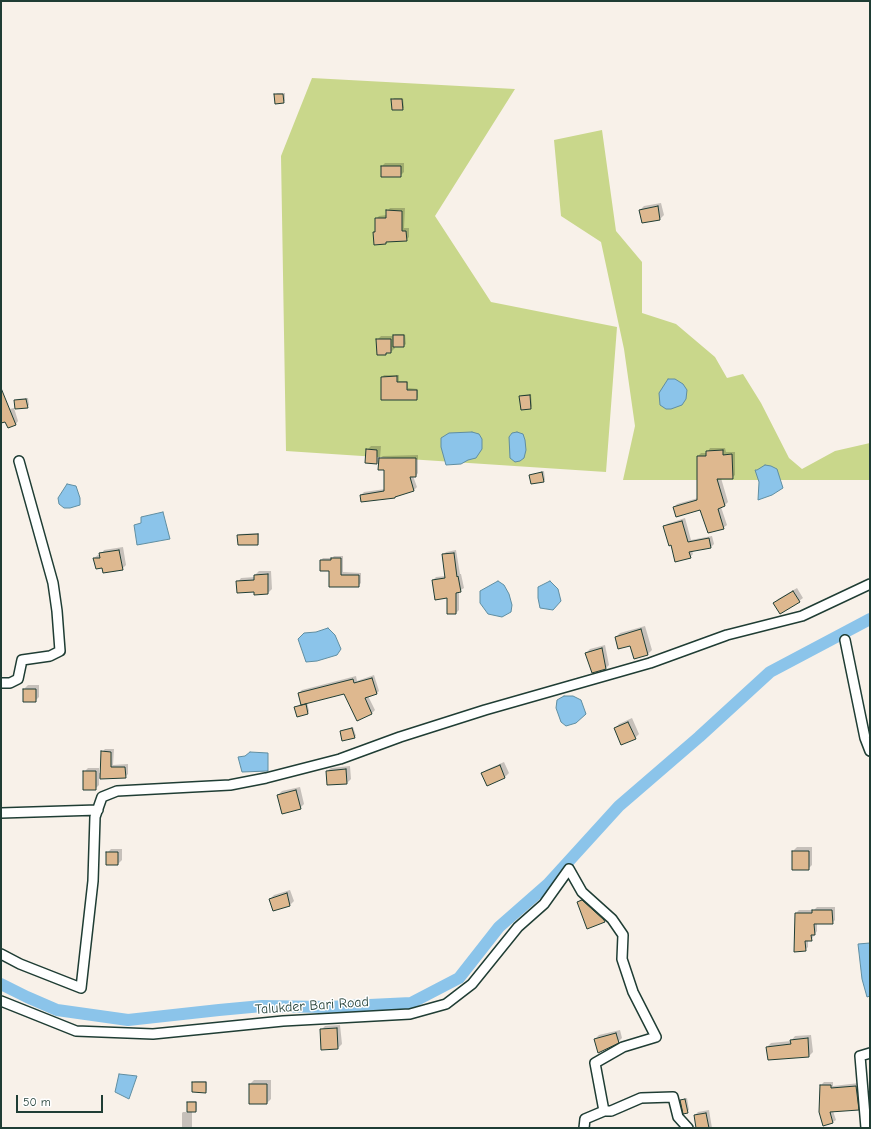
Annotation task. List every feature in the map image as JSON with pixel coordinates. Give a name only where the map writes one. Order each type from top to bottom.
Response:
[{"type":"street","points":[[1,683],[10,683],[18,679],[22,660],[50,656],[60,651],[53,583],[19,461]]},
{"type":"street","points":[[1,954],[20,964],[81,988],[93,881],[95,817],[102,797],[117,791],[230,786],[340,759],[407,734],[650,662],[727,634],[802,616],[870,584]]},
{"type":"street","points":[[844,640],[865,738],[870,751]]},
{"type":"street","points":[[1,813],[98,810]]},
{"type":"street","name":"Talukder Bari Road","points":[[1,1001],[76,1031],[153,1034],[283,1021],[410,1014],[446,1004],[472,984],[518,927],[544,904],[569,869],[582,892],[612,919],[623,935],[622,959],[633,992],[656,1037],[623,1047],[595,1064],[604,1111]]},
{"type":"street","points":[[866,1128],[860,1056],[870,1053]]},
{"type":"street","points":[[584,1128],[585,1119],[604,1111],[611,1111],[641,1098],[673,1097],[678,1117],[688,1128]]},
{"type":"green space","points":[[312,78],[515,89],[435,216],[491,302],[617,327],[606,472],[286,451],[281,156]]},
{"type":"green space","points":[[602,130],[616,231],[642,262],[642,313],[676,324],[715,357],[727,378],[743,374],[761,403],[789,458],[802,469],[835,451],[870,443],[870,480],[623,480],[635,426],[624,349],[601,242],[561,216],[554,140]]},
{"type":"water","points":[[668,379],[675,379],[683,384],[687,390],[686,399],[682,405],[671,409],[666,409],[660,405],[659,393]]},
{"type":"water","points":[[472,432],[479,434],[482,439],[482,449],[476,458],[461,464],[446,465],[441,447],[441,438],[449,433]]},
{"type":"water","points":[[517,432],[523,434],[526,450],[524,458],[515,462],[510,458],[509,437],[512,433]]},
{"type":"water","points":[[765,465],[777,469],[783,488],[772,495],[758,500],[759,482],[755,470]]},
{"type":"water","points":[[67,484],[76,486],[80,498],[80,505],[64,508],[59,504],[58,498]]},
{"type":"water","points":[[163,512],[170,539],[137,545],[134,525],[141,523],[141,517]]},
{"type":"water","points":[[498,581],[504,585],[509,594],[512,605],[511,612],[502,617],[488,614],[480,603],[480,591]]},
{"type":"water","points":[[550,581],[558,589],[561,601],[553,610],[540,608],[538,598],[538,587]]},
{"type":"water","points":[[328,628],[335,635],[341,649],[337,655],[317,661],[306,662],[298,639],[304,633],[316,632]]},
{"type":"water","points":[[564,696],[573,696],[581,700],[586,714],[576,723],[566,726],[561,722],[556,708],[557,700]]},
{"type":"water","points":[[250,752],[268,753],[268,771],[242,772],[238,757],[245,756]]},
{"type":"water","points":[[870,943],[870,996],[867,997],[862,979],[858,944]]},
{"type":"water","points":[[119,1074],[137,1076],[129,1099],[115,1092]]},
{"type":"building","points":[[274,94],[283,94],[284,103],[275,104]]},
{"type":"building","points":[[391,99],[402,99],[403,110],[392,110]]},
{"type":"building","points":[[381,166],[401,166],[401,177],[381,177]]},
{"type":"building","points":[[658,206],[660,220],[642,223],[639,210]]},
{"type":"building","points":[[386,210],[402,211],[402,231],[406,231],[407,241],[386,242],[386,244],[374,245],[373,232],[375,232],[375,218],[386,218]]},
{"type":"building","points":[[393,335],[404,335],[404,347],[393,347]]},
{"type":"building","points":[[376,339],[391,339],[391,353],[386,353],[386,355],[377,355]]},
{"type":"building","points":[[397,376],[397,382],[407,382],[407,390],[417,390],[417,400],[381,400],[381,377]]},
{"type":"building","points":[[1,388],[16,425],[8,428],[5,422],[1,423]]},
{"type":"building","points":[[530,395],[531,409],[521,410],[519,396]]},
{"type":"building","points":[[26,399],[28,408],[15,409],[14,400]]},
{"type":"building","points":[[366,449],[377,450],[377,464],[365,463]]},
{"type":"building","points":[[723,450],[723,455],[732,454],[733,479],[717,479],[725,506],[718,509],[724,529],[708,533],[700,510],[676,517],[673,507],[697,500],[697,456],[706,456],[706,451]]},
{"type":"building","points":[[379,458],[416,458],[416,477],[410,477],[414,491],[395,498],[361,502],[360,495],[384,491],[384,470],[378,470]]},
{"type":"building","points":[[542,472],[544,482],[531,484],[529,475]]},
{"type":"building","points":[[682,521],[688,542],[709,538],[711,548],[689,552],[691,558],[675,562],[671,545],[669,546],[663,526]]},
{"type":"building","points":[[258,534],[258,545],[238,545],[237,535]]},
{"type":"building","points":[[119,550],[123,570],[103,573],[102,568],[96,569],[93,558],[100,558],[99,553]]},
{"type":"building","points":[[454,553],[457,577],[458,576],[461,592],[456,593],[456,614],[447,614],[447,598],[435,600],[432,580],[445,578],[442,554]]},
{"type":"building","points":[[331,558],[341,558],[341,575],[359,575],[359,587],[329,587],[329,571],[320,571],[320,560],[331,560]]},
{"type":"building","points":[[268,574],[268,594],[254,595],[254,592],[237,593],[236,581],[254,580],[254,575]]},
{"type":"building","points":[[793,591],[800,602],[780,614],[773,603]]},
{"type":"building","points":[[641,629],[648,655],[634,659],[630,646],[618,649],[615,637]]},
{"type":"building","points":[[602,648],[606,669],[592,673],[585,653]]},
{"type":"building","points":[[372,678],[377,694],[365,698],[372,714],[357,721],[344,694],[301,705],[298,693],[353,679],[354,683]]},
{"type":"building","points":[[23,689],[36,689],[36,702],[23,702]]},
{"type":"building","points":[[306,704],[308,714],[297,717],[294,707]]},
{"type":"building","points":[[628,722],[636,739],[621,745],[614,728]]},
{"type":"building","points":[[352,728],[355,738],[342,741],[340,731]]},
{"type":"building","points":[[101,751],[111,752],[111,767],[125,767],[126,778],[100,779]]},
{"type":"building","points":[[500,765],[505,778],[487,786],[481,773]]},
{"type":"building","points":[[346,769],[347,784],[327,785],[326,771]]},
{"type":"building","points":[[83,771],[96,771],[96,790],[83,790]]},
{"type":"building","points":[[296,790],[301,809],[282,814],[277,795]]},
{"type":"building","points":[[792,851],[809,851],[809,870],[792,870]]},
{"type":"building","points":[[106,852],[118,852],[118,865],[106,865]]},
{"type":"building","points":[[287,893],[290,906],[273,911],[269,899]]},
{"type":"building","points":[[582,900],[605,922],[587,929],[577,902]]},
{"type":"building","points":[[812,910],[832,910],[833,924],[814,924],[815,935],[811,935],[812,941],[805,941],[806,951],[794,952],[795,913],[812,913]]},
{"type":"building","points":[[337,1028],[338,1049],[321,1050],[320,1029]]},
{"type":"building","points":[[616,1033],[619,1043],[598,1053],[594,1039]]},
{"type":"building","points":[[808,1038],[809,1057],[768,1060],[766,1047],[791,1044],[790,1040]]},
{"type":"building","points":[[192,1082],[206,1082],[206,1093],[192,1092]]},
{"type":"building","points":[[249,1084],[267,1084],[267,1104],[249,1104]]},
{"type":"building","points":[[820,1085],[831,1085],[831,1088],[856,1086],[859,1110],[830,1112],[833,1123],[823,1126],[819,1112]]},
{"type":"building","points":[[685,1099],[688,1113],[683,1114],[680,1100]]},
{"type":"building","points":[[187,1102],[196,1102],[196,1112],[187,1112]]},
{"type":"building","points":[[706,1113],[709,1128],[696,1128],[694,1115]]},
{"type":"waterway","points":[[1,984],[57,1010],[128,1020],[262,1006],[328,1007],[411,1003],[459,978],[499,927],[548,884],[619,806],[699,737],[770,672],[870,619]]}]
